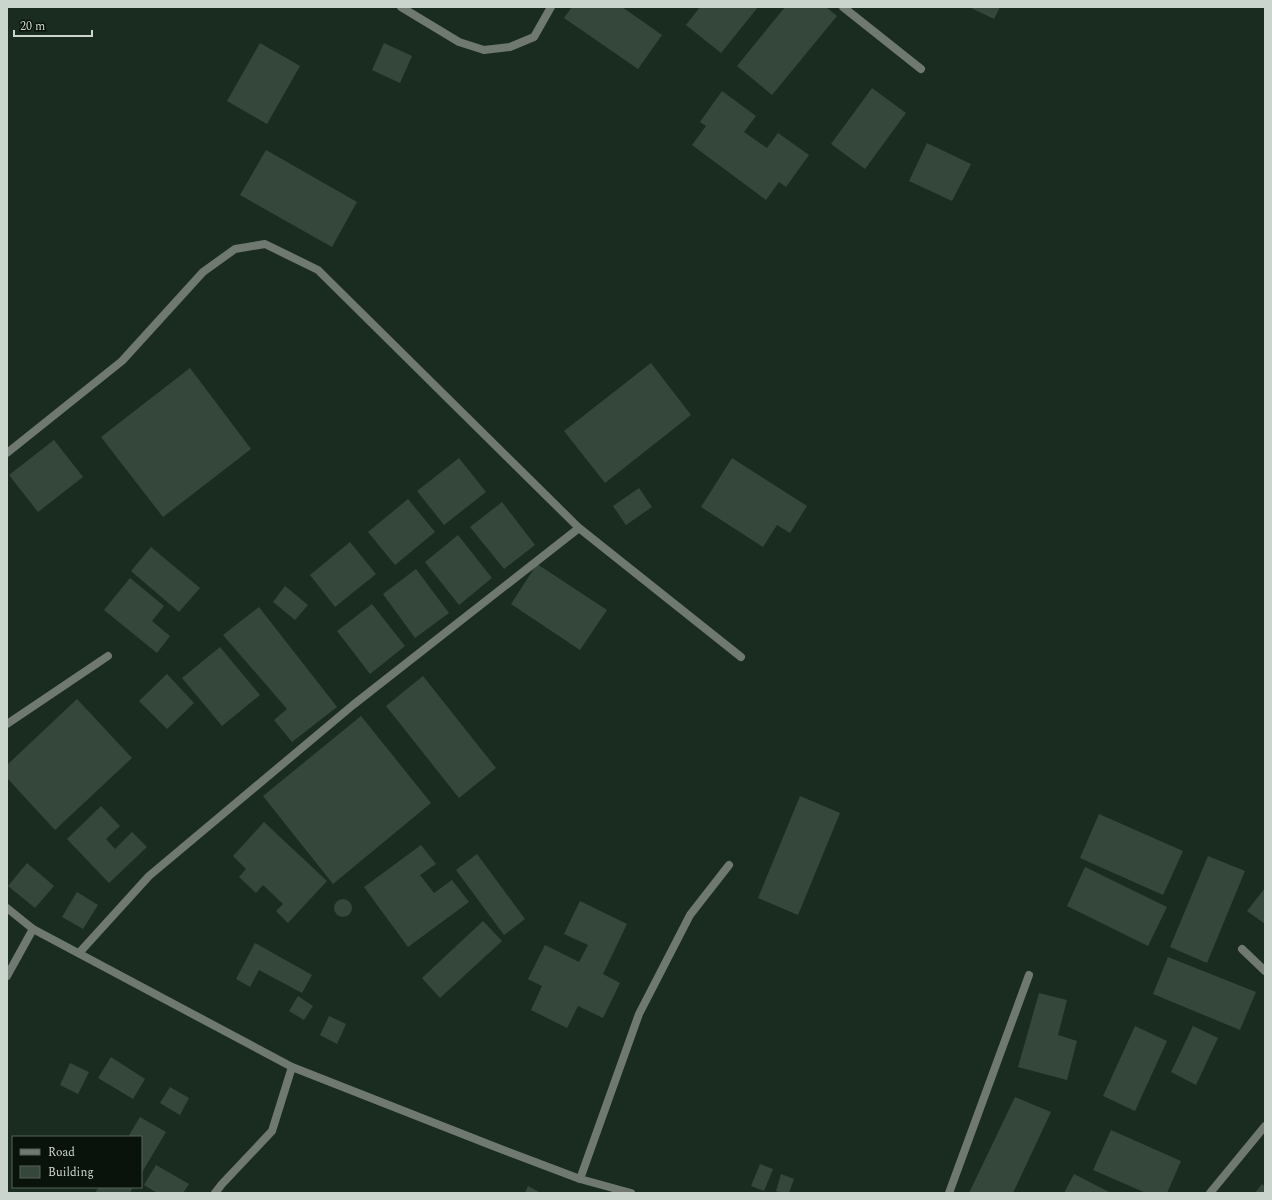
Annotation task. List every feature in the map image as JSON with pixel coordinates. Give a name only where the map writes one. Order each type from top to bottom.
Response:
[{"type":"street","points":[[401,7],[459,42],[484,50],[510,47],[534,38],[551,7]]},
{"type":"street","points":[[843,7],[921,69]]},
{"type":"street","points":[[7,453],[122,361],[203,272],[235,249],[265,244],[318,270],[579,528],[741,657]]},
{"type":"street","points":[[79,952],[149,876],[353,705],[579,528]]},
{"type":"street","points":[[7,724],[108,656]]},
{"type":"street","points":[[580,1179],[640,1014],[690,915],[729,864]]},
{"type":"street","points":[[7,908],[33,929],[79,952],[292,1067],[580,1179],[631,1193]]},
{"type":"street","points":[[7,976],[33,929]]},
{"type":"street","points":[[1242,949],[1265,971]]},
{"type":"street","points":[[949,1193],[1029,974]]},
{"type":"street","points":[[215,1193],[272,1131],[292,1067]]},
{"type":"street","points":[[1210,1193],[1265,1126]]},
{"type":"building","points":[[572,7],[622,7],[662,35],[638,69],[564,18]]},
{"type":"building","points":[[700,7],[758,7],[721,53],[686,25]]},
{"type":"building","points":[[785,7],[826,7],[837,16],[772,95],[737,66]]},
{"type":"building","points":[[969,7],[1000,7],[994,19]]},
{"type":"building","points":[[260,43],[300,66],[267,124],[227,101]]},
{"type":"building","points":[[384,43],[412,56],[400,83],[372,70]]},
{"type":"building","points":[[872,88],[906,113],[865,169],[831,144]]},
{"type":"building","points":[[722,91],[756,116],[744,132],[767,148],[778,133],[809,155],[786,187],[779,182],[766,200],[692,145],[706,126],[700,122]]},
{"type":"building","points":[[927,143],[971,164],[952,201],[909,181]]},
{"type":"building","points":[[266,150],[357,202],[332,247],[240,195]]},
{"type":"building","points":[[651,363],[691,415],[605,483],[564,431]]},
{"type":"building","points":[[190,368],[251,449],[163,517],[101,437]]},
{"type":"building","points":[[54,440],[83,477],[38,512],[9,475]]},
{"type":"building","points":[[459,458],[486,492],[444,525],[417,491]]},
{"type":"building","points":[[732,458],[807,506],[790,533],[777,525],[763,547],[701,507]]},
{"type":"building","points":[[639,488],[652,507],[626,525],[613,506]]},
{"type":"building","points":[[408,499],[435,532],[395,565],[368,532]]},
{"type":"building","points":[[502,502],[535,545],[504,569],[470,527]]},
{"type":"building","points":[[458,535],[492,578],[459,605],[425,562]]},
{"type":"building","points":[[350,542],[376,574],[335,607],[310,575]]},
{"type":"building","points":[[151,547],[200,588],[179,612],[131,571]]},
{"type":"building","points":[[537,564],[607,610],[580,650],[511,604]]},
{"type":"building","points":[[416,569],[449,613],[415,638],[383,594]]},
{"type":"building","points":[[130,578],[164,606],[152,621],[170,636],[157,653],[104,610]]},
{"type":"building","points":[[285,586],[308,605],[295,620],[273,602]]},
{"type":"building","points":[[372,604],[405,646],[370,674],[337,631]]},
{"type":"building","points":[[259,607],[337,707],[292,742],[274,720],[287,709],[223,635]]},
{"type":"building","points":[[220,647],[260,695],[222,726],[182,678]]},
{"type":"building","points":[[167,674],[194,703],[167,729],[139,701]]},
{"type":"building","points":[[423,676],[496,768],[459,798],[386,706]]},
{"type":"building","points":[[77,699],[132,758],[55,830],[7,778],[7,765]]},
{"type":"building","points":[[361,716],[431,803],[333,884],[263,796]]},
{"type":"building","points":[[800,796],[840,813],[798,915],[758,898]]},
{"type":"building","points":[[101,806],[120,826],[106,839],[115,849],[132,832],[147,847],[109,883],[67,839]]},
{"type":"building","points":[[1099,814],[1183,851],[1163,895],[1080,858]]},
{"type":"building","points":[[264,822],[327,881],[288,923],[276,911],[283,904],[263,885],[256,893],[239,877],[246,869],[233,856]]},
{"type":"building","points":[[421,845],[436,864],[420,875],[434,893],[452,880],[469,902],[408,947],[364,887]]},
{"type":"building","points":[[477,854],[525,919],[504,935],[456,870]]},
{"type":"building","points":[[1208,856],[1245,871],[1207,963],[1170,947]]},
{"type":"building","points":[[27,863],[54,886],[35,908],[8,886]]},
{"type":"building","points":[[1085,867],[1167,907],[1148,946],[1067,906]]},
{"type":"building","points":[[1265,888],[1265,924],[1247,911]]},
{"type":"building","points":[[77,892],[98,905],[83,929],[62,917]]},
{"type":"building","points":[[339,899],[347,899],[352,904],[350,915],[347,917],[339,917],[334,912],[334,904]]},
{"type":"building","points":[[580,901],[627,924],[603,974],[620,983],[603,1018],[578,1006],[567,1028],[531,1010],[542,986],[528,979],[545,945],[579,962],[588,945],[564,934]]},
{"type":"building","points":[[483,921],[502,941],[440,998],[422,978]]},
{"type":"building","points":[[255,943],[312,975],[302,993],[259,970],[250,987],[236,979]]},
{"type":"building","points":[[1168,957],[1256,992],[1240,1030],[1153,994]]},
{"type":"building","points":[[1039,993],[1067,1000],[1058,1035],[1077,1041],[1067,1080],[1018,1067]]},
{"type":"building","points":[[298,996],[313,1006],[304,1020],[289,1011]]},
{"type":"building","points":[[329,1016],[346,1024],[337,1044],[320,1035]]},
{"type":"building","points":[[1135,1026],[1167,1041],[1135,1111],[1103,1096]]},
{"type":"building","points":[[1193,1026],[1218,1038],[1196,1085],[1171,1072]]},
{"type":"building","points":[[111,1057],[145,1079],[133,1099],[98,1078]]},
{"type":"building","points":[[70,1063],[89,1072],[78,1094],[60,1085]]},
{"type":"building","points":[[170,1087],[189,1098],[180,1115],[160,1103]]},
{"type":"building","points":[[1015,1097],[1051,1112],[1013,1193],[969,1193]]},
{"type":"building","points":[[140,1117],[166,1132],[142,1172],[142,1136],[129,1136]]},
{"type":"building","points":[[1111,1130],[1181,1161],[1167,1193],[1146,1193],[1093,1170]]},
{"type":"building","points":[[760,1164],[773,1169],[764,1191],[751,1186]]},
{"type":"building","points":[[156,1165],[189,1184],[183,1193],[157,1193],[144,1185]]},
{"type":"building","points":[[781,1174],[794,1179],[789,1193],[781,1193],[776,1191]]},
{"type":"building","points":[[1074,1174],[1111,1193],[1064,1193]]},
{"type":"building","points":[[1262,1184],[1265,1187],[1265,1193],[1255,1193]]},
{"type":"building","points":[[528,1186],[541,1193],[525,1193]]},
{"type":"building","points":[[98,1188],[132,1188],[130,1193],[95,1193]]}]
